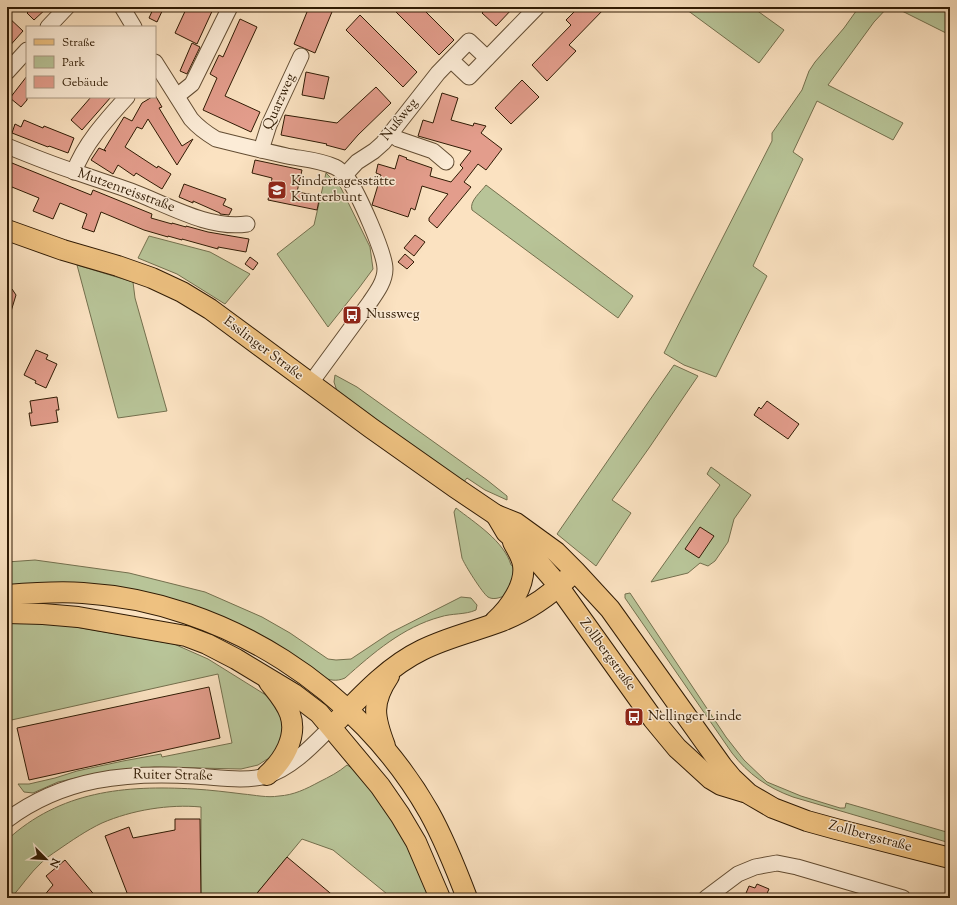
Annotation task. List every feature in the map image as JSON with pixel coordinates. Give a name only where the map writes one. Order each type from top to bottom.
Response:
[{"type":"main road","name":"Esslinger Straße","points":[[7,230],[63,250],[140,273],[177,290],[210,309],[377,432],[496,515],[516,523],[556,552],[575,571]]},
{"type":"main road","name":"Esslinger Straße","points":[[496,515],[511,538],[534,557],[559,587]]},
{"type":"main road","points":[[490,625],[509,606],[520,587],[523,578],[523,561],[511,538]]},
{"type":"main road","points":[[331,727],[374,684],[410,656],[433,645],[490,625],[521,612],[559,587],[575,571]]},
{"type":"main road","name":"Zollbergstraße","points":[[575,571],[610,609],[722,766],[749,794],[772,808],[800,818],[836,829],[950,858]]},
{"type":"main road","name":"Zollbergstraße","points":[[559,587],[653,719],[686,756],[716,783],[749,794]]},
{"type":"main road","points":[[7,595],[37,593],[83,593],[159,605],[189,614],[240,635],[272,653],[313,681],[347,710],[389,755],[408,779],[429,812],[467,898]]},
{"type":"main road","points":[[7,613],[78,617],[181,635],[208,644],[294,694],[313,707],[374,778],[400,815],[422,854],[440,898]]},
{"type":"main road","points":[[593,636],[594,625],[598,621],[603,620],[620,624]]},
{"type":"main road","points":[[389,755],[378,726],[376,704],[381,688],[397,665]]},
{"type":"main road","points":[[261,674],[270,683],[282,700],[290,714],[292,725],[291,737],[287,749],[267,776]]},
{"type":"street","points":[[49,26],[67,7]]},
{"type":"street","points":[[122,7],[133,26]]},
{"type":"street","points":[[177,96],[192,84],[230,7]]},
{"type":"street","points":[[451,60],[469,77],[537,7]]},
{"type":"street","name":"Nußweg","points":[[345,175],[357,162],[378,147],[438,73],[469,41],[487,58]]},
{"type":"street","points":[[7,72],[26,51]]},
{"type":"street","name":"Quarzweg","points":[[261,150],[269,125],[301,56]]},
{"type":"street","points":[[156,65],[191,119],[196,125],[216,139],[331,165],[340,170],[352,186],[370,224],[383,258],[385,272],[380,285],[370,302],[310,384]]},
{"type":"street","points":[[74,172],[87,146],[126,98]]},
{"type":"street","points":[[390,133],[398,139],[433,151],[446,162]]},
{"type":"street","name":"Mutzenreisstraße","points":[[7,146],[200,218],[226,225],[238,226],[248,224]]},
{"type":"street","name":"Ruiter Straße","points":[[7,820],[48,795],[74,786],[111,777],[166,775],[246,778],[267,776],[299,756],[331,727]]},
{"type":"street","points":[[706,898],[738,874],[755,867],[777,863],[804,869],[904,898]]},
{"type":"green space","points":[[683,7],[752,7],[784,30],[759,63]]},
{"type":"green space","points":[[859,7],[888,7],[874,22],[828,85],[903,123],[893,140],[817,101],[793,152],[803,159],[753,266],[767,276],[716,377],[684,365],[664,353],[772,141],[772,133],[802,90],[809,71],[815,62],[844,28]]},
{"type":"green space","points":[[894,7],[950,7],[950,35]]},
{"type":"green space","points":[[326,173],[341,188],[370,247],[373,269],[328,327],[277,254],[314,225]]},
{"type":"green space","points":[[486,185],[633,296],[618,318],[472,210],[472,203]]},
{"type":"green space","points":[[149,236],[210,252],[250,274],[225,304],[177,274],[138,258]]},
{"type":"green space","points":[[77,265],[133,282],[135,298],[167,411],[118,418]]},
{"type":"green space","points":[[674,365],[698,376],[612,500],[631,513],[596,566],[557,534]]},
{"type":"green space","points":[[335,375],[357,387],[487,480],[507,496],[507,500],[485,490],[467,478],[463,483],[337,391],[334,382]]},
{"type":"green space","points":[[711,467],[751,495],[734,519],[728,542],[715,561],[708,566],[700,563],[688,573],[651,582],[720,485],[707,474]]},
{"type":"green space","points":[[456,508],[496,540],[507,556],[511,565],[516,568],[516,577],[504,596],[494,599],[488,597],[478,585],[463,561],[454,512]]},
{"type":"green space","points":[[35,560],[129,573],[205,592],[262,617],[290,633],[328,659],[336,660],[351,659],[390,633],[461,597],[471,598],[477,605],[476,610],[472,612],[445,616],[426,621],[413,627],[366,659],[345,678],[333,680],[321,677],[236,625],[7,589],[7,562]]},
{"type":"green space","points":[[630,593],[726,737],[744,760],[767,782],[801,796],[840,808],[845,808],[846,803],[950,833],[950,843],[793,797],[759,780],[738,761],[732,753],[625,598],[625,594]]},
{"type":"green space","points":[[7,617],[18,617],[174,644],[208,659],[269,697],[283,716],[283,739],[272,756],[258,765],[241,769],[154,767],[98,773],[58,782],[33,793],[24,792],[18,784],[29,784],[77,771],[123,761],[161,754],[162,757],[232,743],[218,674],[7,721]]},
{"type":"green space","points":[[347,765],[360,773],[400,829],[432,898],[392,898],[333,850],[302,839],[253,898],[201,898],[201,807],[176,806],[138,811],[114,818],[96,826],[47,858],[33,871],[11,898],[7,898],[7,840],[27,824],[49,811],[71,801],[118,790],[143,788],[200,789],[274,797],[295,793],[309,787],[341,770]]},
{"type":"building","points":[[24,7],[48,7],[34,20],[27,13],[28,12]]},
{"type":"building","points":[[154,7],[164,7],[157,22],[149,18]]},
{"type":"building","points":[[187,7],[214,7],[197,44],[175,33]]},
{"type":"building","points":[[309,7],[334,7],[315,53],[294,44]]},
{"type":"building","points":[[391,7],[421,7],[454,40],[439,55]]},
{"type":"building","points":[[488,7],[514,7],[496,26],[482,13]]},
{"type":"building","points":[[579,7],[606,7],[569,45],[576,51],[547,81],[532,65],[571,25],[566,20]]},
{"type":"building","points":[[360,15],[417,72],[403,87],[346,30]]},
{"type":"building","points":[[7,16],[23,31],[7,49]]},
{"type":"building","points":[[240,19],[257,27],[225,96],[260,112],[251,132],[203,110],[217,78],[210,74],[219,55],[223,57]]},
{"type":"building","points":[[192,43],[200,47],[187,74],[180,71]]},
{"type":"building","points":[[306,72],[329,77],[324,99],[302,95]]},
{"type":"building","points":[[26,77],[27,100],[21,107],[10,98]]},
{"type":"building","points":[[522,80],[539,97],[511,124],[495,108]]},
{"type":"building","points":[[376,87],[391,103],[358,135],[345,150],[326,145],[327,144],[281,135],[285,115],[337,123]]},
{"type":"building","points":[[442,93],[458,98],[451,120],[473,126],[474,123],[486,126],[481,133],[502,149],[486,170],[478,164],[464,182],[471,187],[437,228],[429,221],[429,218],[448,194],[422,186],[415,210],[411,208],[408,217],[372,205],[381,175],[376,173],[378,164],[395,169],[399,155],[432,168],[430,176],[451,182],[463,168],[460,165],[471,151],[418,136],[423,120],[433,123]]},
{"type":"building","points":[[156,97],[162,107],[159,108],[182,146],[193,139],[177,165],[148,119],[142,129],[137,127],[125,147],[157,168],[158,166],[171,174],[162,189],[136,173],[134,176],[118,165],[113,174],[91,160],[99,148],[106,151],[104,150],[124,117],[132,121],[142,103]]},
{"type":"building","points":[[90,98],[110,98],[82,130],[71,120]]},
{"type":"building","points":[[24,120],[74,138],[68,153],[12,133],[15,124],[21,127]]},
{"type":"building","points":[[255,160],[302,170],[297,192],[320,196],[317,210],[268,200],[272,178],[252,173]]},
{"type":"building","points":[[7,161],[91,195],[93,190],[152,214],[151,218],[208,232],[249,239],[246,252],[218,247],[218,249],[182,239],[168,237],[144,230],[101,212],[94,232],[82,228],[87,214],[60,203],[53,219],[33,211],[39,198],[7,185]]},
{"type":"building","points":[[184,184],[226,199],[223,205],[232,209],[229,215],[220,214],[193,201],[193,203],[179,197]]},
{"type":"building","points":[[415,235],[425,242],[414,256],[404,248]]},
{"type":"building","points":[[405,254],[414,262],[407,269],[398,262]]},
{"type":"building","points":[[250,257],[258,263],[253,270],[245,264]]},
{"type":"building","points":[[12,289],[16,295],[9,318],[7,318],[7,293]]},
{"type":"building","points":[[36,350],[48,355],[46,359],[57,364],[46,388],[35,383],[36,381],[24,375]]},
{"type":"building","points":[[57,397],[59,410],[56,410],[58,422],[31,426],[29,413],[32,413],[30,401]]},
{"type":"building","points":[[767,401],[799,424],[788,439],[754,415],[759,407],[761,409]]},
{"type":"building","points":[[700,527],[714,536],[699,558],[685,549]]},
{"type":"building","points":[[209,687],[220,738],[29,780],[17,728]]},
{"type":"building","points":[[175,819],[200,819],[201,898],[129,898],[105,836],[129,827],[133,838],[175,830]]},
{"type":"building","points":[[287,857],[317,882],[336,898],[253,898]]},
{"type":"building","points":[[65,860],[97,898],[42,898],[53,885],[46,876]]},
{"type":"building","points":[[757,884],[769,889],[765,898],[744,898],[749,886],[755,888]]},
{"type":"place","name":"Kindertagesstätte Kunterbunt","points":[[277,190]]},
{"type":"place","name":"Nussweg","points":[[352,315]]},
{"type":"place","name":"Nellinger Linde","points":[[634,717]]}]
